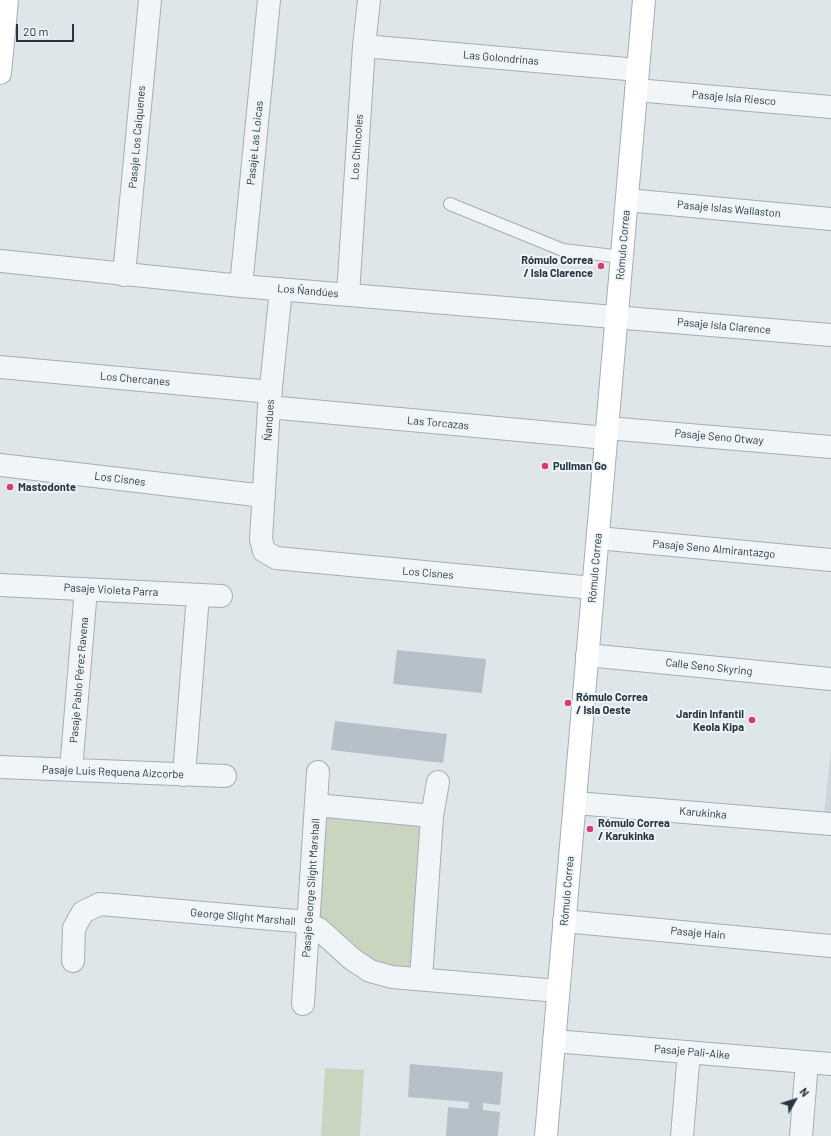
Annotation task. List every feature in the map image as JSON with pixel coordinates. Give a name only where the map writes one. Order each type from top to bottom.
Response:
[{"type":"street","points":[[0,73],[7,0]]},
{"type":"street","name":"Pasaje Los Caiquenes","points":[[124,275],[150,0]]},
{"type":"street","name":"Pasaje Las Loicas","points":[[241,286],[269,0]]},
{"type":"street","name":"Los Chincoles","points":[[348,295],[364,46],[369,0]]},
{"type":"street","name":"Rómulo Correa","points":[[546,1136],[644,0]]},
{"type":"street","name":"Las Golondrinas","points":[[364,46],[637,80]]},
{"type":"street","name":"Pasaje Isla Riesco","points":[[637,80],[831,107]]},
{"type":"street","name":"Pasaje Islas Wallaston","points":[[627,200],[831,219]]},
{"type":"street","name":"Los Ñandúes","points":[[0,261],[241,286],[617,317]]},
{"type":"street","name":"Ñandues","points":[[264,551],[261,539],[270,400],[281,289]]},
{"type":"street","name":"Pasaje Isla Clarence","points":[[617,317],[831,335]]},
{"type":"street","name":"Los Chercanes","points":[[0,367],[270,400]]},
{"type":"street","name":"Las Torcazas","points":[[270,400],[607,433]]},
{"type":"street","name":"Pasaje Seno Otway","points":[[607,433],[831,447]]},
{"type":"street","name":"Los Cisnes","points":[[0,465],[264,496]]},
{"type":"street","name":"Pasaje Seno Almirantazgo","points":[[598,538],[831,560]]},
{"type":"street","name":"Los Cisnes","points":[[264,551],[276,558],[593,588]]},
{"type":"street","name":"Pasaje Violeta Parra","points":[[0,585],[221,596]]},
{"type":"street","name":"Pasaje Pablo Pérez Ravena","points":[[71,770],[86,589]]},
{"type":"street","points":[[184,775],[198,595]]},
{"type":"street","name":"Calle Seno Skyring","points":[[588,655],[831,679]]},
{"type":"street","name":"Pasaje Luis Requena Aizcorbe","points":[[0,767],[225,776]]},
{"type":"street","name":"Pasaje George Slight Marshall","points":[[303,1004],[318,772]]},
{"type":"street","points":[[421,979],[432,816],[438,782]]},
{"type":"street","name":"Karukinka","points":[[575,803],[831,824]]},
{"type":"street","points":[[316,805],[432,816]]},
{"type":"street","name":"George Slight Marshall","points":[[73,961],[74,928],[82,912],[100,904],[296,921],[309,924],[319,929],[352,959],[370,971],[392,977],[558,991]]},
{"type":"street","name":"Pasaje Hain","points":[[564,921],[831,946]]},
{"type":"street","name":"Pasaje Pali-Aike","points":[[554,1041],[831,1064]]},
{"type":"street","points":[[682,1136],[689,1052]]},
{"type":"street","points":[[801,1136],[807,1062]]},
{"type":"lane","points":[[450,204],[563,250],[622,256]]},
{"type":"shaded area","points":[[831,747],[831,814],[824,814]]},
{"type":"green space","points":[[328,816],[420,825],[413,969],[380,965],[354,948],[333,926],[317,915],[325,818]]},
{"type":"green space","points":[[325,1068],[364,1070],[360,1136],[321,1136]]},
{"type":"building","points":[[397,650],[486,659],[482,693],[393,684]]},
{"type":"building","points":[[335,721],[447,734],[443,763],[331,750]]},
{"type":"building","points":[[410,1064],[503,1072],[500,1105],[483,1103],[483,1110],[500,1112],[498,1136],[446,1136],[448,1107],[468,1109],[469,1102],[408,1097]]},
{"type":"place","name":"Rómulo Correa / Isla Clarence","points":[[601,266]]},
{"type":"place","name":"Pullman Go","points":[[545,466]]},
{"type":"place","name":"Mastodonte","points":[[10,487]]},
{"type":"place","name":"Rómulo Correa / Isla Oeste","points":[[568,703]]},
{"type":"place","name":"Jardín Infantil Keola Kipa","points":[[752,720]]},
{"type":"place","name":"Rómulo Correa / Karukinka","points":[[590,829]]}]
